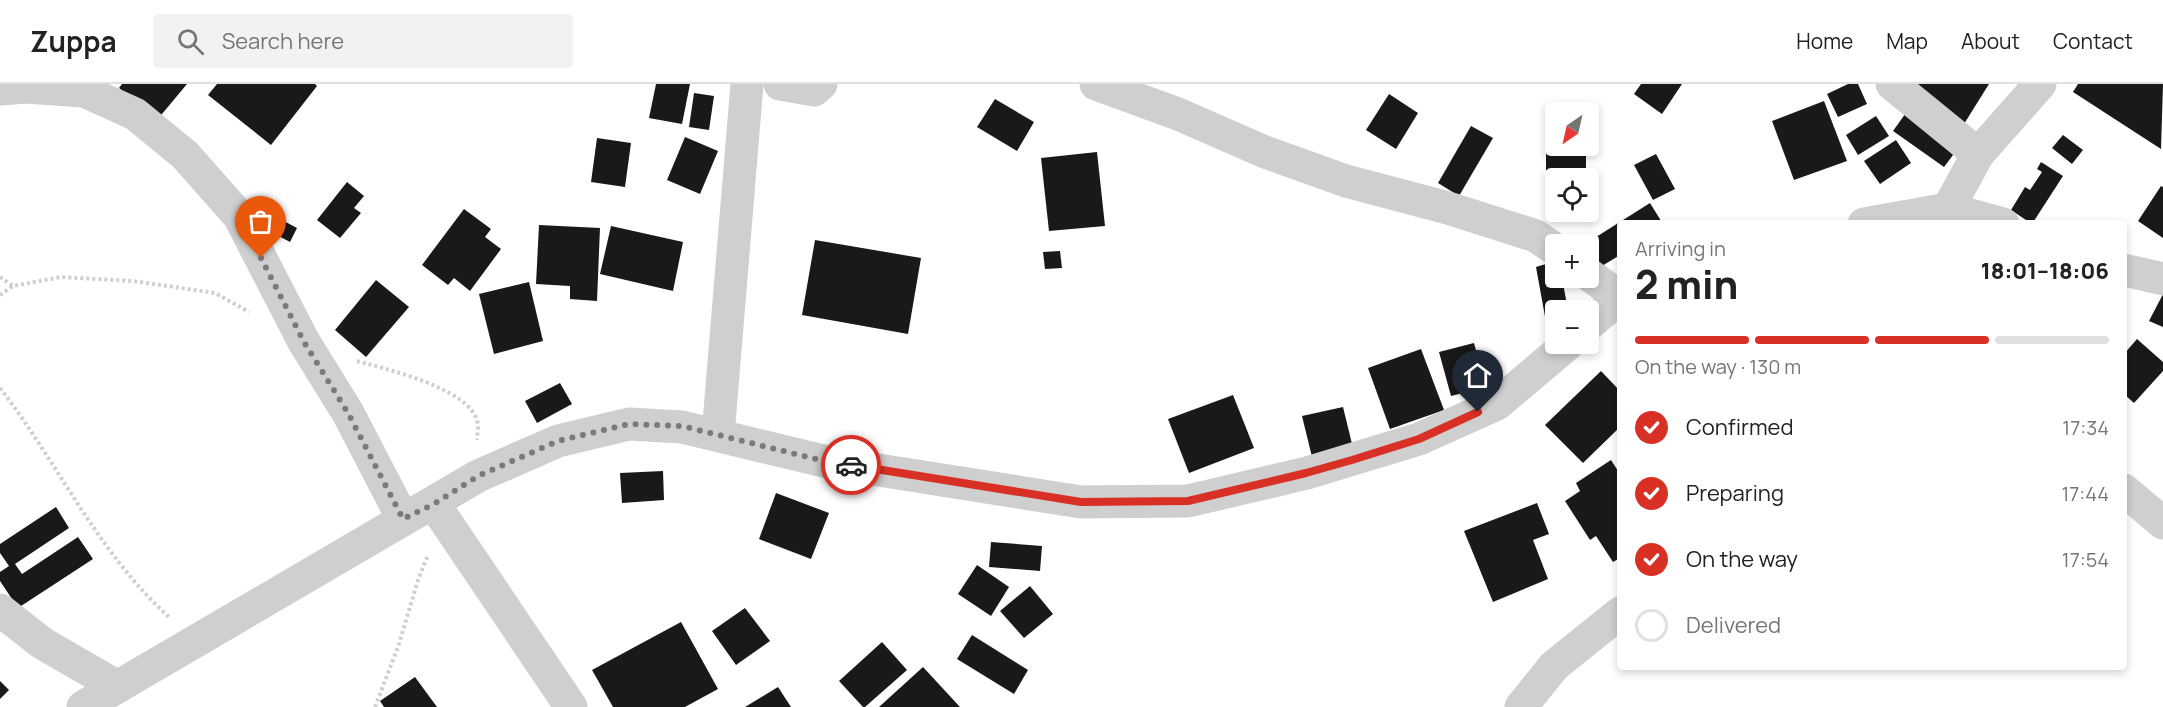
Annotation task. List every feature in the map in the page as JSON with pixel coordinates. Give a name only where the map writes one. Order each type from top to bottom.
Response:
[{"type":"street","points":[[718,435],[747,84]]},
{"type":"street","points":[[780,84],[814,90],[821,84]]},
{"type":"street","points":[[1096,84],[1178,114],[1266,152],[1346,181],[1448,208],[1536,236],[1545,242]]},
{"type":"street","points":[[1892,84],[1978,154]]},
{"type":"street","points":[[1945,216],[1978,154],[2040,84]]},
{"type":"street","points":[[18,87],[84,91],[135,114],[185,155],[239,216],[304,342],[348,413],[403,519]]},
{"type":"street","points":[[1904,220],[1945,216],[1974,220]]},
{"type":"street","points":[[2127,271],[2163,279]]},
{"type":"street","points":[[1599,282],[1617,296]]},
{"type":"street","points":[[1599,316],[1617,301]]},
{"type":"street","points":[[83,707],[403,519],[439,513],[478,476],[558,441],[629,424],[682,426],[828,462],[1081,502],[1188,501],[1306,473],[1419,439],[1497,404],[1556,354]]},
{"type":"street","points":[[2127,493],[2163,523]]},
{"type":"street","points":[[439,513],[571,707]]},
{"type":"street","points":[[0,610],[42,643],[118,687]]},
{"type":"street","points":[[1521,707],[1554,666],[1617,615]]},
{"type":"path","points":[[0,277],[13,286]]},
{"type":"path","points":[[0,295],[13,286],[61,278],[133,281],[215,293],[255,315]]},
{"type":"path","points":[[355,360],[408,375],[456,397],[469,406],[477,421],[478,476]]},
{"type":"path","points":[[0,388],[27,423],[113,557],[149,600],[196,642]]},
{"type":"path","points":[[375,707],[398,647],[439,513]]},
{"type":"building","points":[[122,84],[187,84],[157,120],[119,88]]},
{"type":"building","points":[[217,84],[315,84],[317,86],[271,145],[208,95]]},
{"type":"building","points":[[656,84],[690,84],[682,124],[649,118]]},
{"type":"building","points":[[1641,84],[1682,84],[1662,114],[1634,94]]},
{"type":"building","points":[[1848,84],[1858,84],[1867,104],[1838,117],[1827,94]]},
{"type":"building","points":[[1909,84],[1989,84],[1964,124]]},
{"type":"building","points":[[2078,84],[2163,84],[2161,149],[2073,92]]},
{"type":"building","points":[[694,93],[714,96],[709,130],[689,127]]},
{"type":"building","points":[[1389,94],[1418,113],[1396,149],[1366,130]]},
{"type":"building","points":[[995,99],[1034,122],[1017,151],[977,127]]},
{"type":"building","points":[[1824,101],[1847,161],[1794,180],[1772,121]]},
{"type":"building","points":[[1908,110],[1959,147],[1944,167],[1893,131]]},
{"type":"building","points":[[1876,116],[1889,136],[1858,155],[1846,135]]},
{"type":"building","points":[[1471,126],[1493,138],[1459,196],[1438,183]]},
{"type":"building","points":[[2063,135],[2083,150],[2072,164],[2052,148]]},
{"type":"building","points":[[685,137],[718,151],[700,194],[667,180]]},
{"type":"building","points":[[597,138],[631,143],[625,187],[591,182]]},
{"type":"building","points":[[1896,140],[1911,163],[1880,184],[1864,161]]},
{"type":"building","points":[[1097,152],[1105,226],[1049,231],[1041,158]]},
{"type":"building","points":[[1656,154],[1675,189],[1653,200],[1634,165]]},
{"type":"building","points":[[1546,156],[1586,156],[1586,168],[1546,168]]},
{"type":"building","points":[[2041,162],[2063,176],[2035,220],[2026,220],[2011,210],[2025,187],[2030,190],[2042,172],[2037,169]]},
{"type":"building","points":[[347,182],[364,196],[354,208],[361,213],[340,238],[317,220]]},
{"type":"building","points":[[2161,186],[2163,187],[2163,238],[2138,221]]},
{"type":"building","points":[[1650,203],[1661,220],[1623,220]]},
{"type":"building","points":[[464,209],[491,229],[485,237],[501,249],[470,291],[454,278],[448,285],[422,265]]},
{"type":"building","points":[[280,219],[297,228],[290,242],[273,233]]},
{"type":"building","points":[[1617,224],[1617,257],[1599,268],[1599,235]]},
{"type":"building","points":[[539,225],[600,228],[597,301],[570,299],[570,286],[536,284]]},
{"type":"building","points":[[611,226],[683,242],[673,291],[600,274]]},
{"type":"building","points":[[815,240],[921,258],[908,334],[802,315]]},
{"type":"building","points":[[1060,251],[1062,268],[1045,269],[1043,252]]},
{"type":"building","points":[[1545,264],[1545,288],[1564,288],[1566,300],[1545,300],[1545,316],[1536,267]]},
{"type":"building","points":[[376,280],[409,307],[366,357],[335,330]]},
{"type":"building","points":[[529,282],[543,341],[494,354],[479,294]]},
{"type":"building","points":[[2163,294],[2163,327],[2149,321]]},
{"type":"building","points":[[2137,339],[2163,362],[2163,371],[2134,403],[2127,397],[2127,351]]},
{"type":"building","points":[[1474,343],[1486,387],[1451,396],[1439,352]]},
{"type":"building","points":[[1421,349],[1444,410],[1390,429],[1368,368]]},
{"type":"building","points":[[1601,371],[1617,388],[1617,430],[1583,463],[1545,425]]},
{"type":"building","points":[[560,383],[572,404],[537,423],[525,401]]},
{"type":"building","points":[[1233,395],[1254,448],[1189,473],[1168,419]]},
{"type":"building","points":[[1343,407],[1354,452],[1313,461],[1302,416]]},
{"type":"building","points":[[1611,460],[1617,469],[1617,560],[1613,562],[1596,536],[1590,540],[1565,501],[1580,491],[1576,483]]},
{"type":"building","points":[[663,471],[664,500],[622,503],[620,473]]},
{"type":"building","points":[[776,493],[829,513],[811,559],[759,539]]},
{"type":"building","points":[[1537,503],[1549,534],[1533,540],[1548,579],[1493,602],[1464,531]]},
{"type":"building","points":[[56,507],[69,528],[15,564],[22,574],[78,537],[93,559],[18,608],[0,581],[0,572],[9,566],[0,553],[0,544]]},
{"type":"building","points":[[991,542],[1042,546],[1040,571],[989,567]]},
{"type":"building","points":[[977,565],[1009,587],[991,616],[958,594]]},
{"type":"building","points":[[1030,586],[1053,614],[1024,638],[1000,611]]},
{"type":"building","points":[[745,608],[770,641],[736,665],[712,631]]},
{"type":"building","points":[[681,622],[718,689],[685,707],[613,707],[592,670]]},
{"type":"building","points":[[972,635],[1028,670],[1014,694],[957,659]]},
{"type":"building","points":[[882,642],[907,670],[863,707],[839,681]]},
{"type":"building","points":[[923,667],[960,707],[879,707]]},
{"type":"building","points":[[415,677],[437,707],[384,707],[380,701]]},
{"type":"building","points":[[0,681],[9,690],[0,699]]},
{"type":"building","points":[[778,687],[791,707],[745,707]]},
{"type":"way so far","points":[[261,258],[304,342],[348,413],[403,519],[434,504],[478,476],[558,441],[629,424],[682,426],[828,462],[851,465]]},
{"type":"route","points":[[851,465],[1081,502],[1188,501],[1352,460],[1419,439],[1478,412]]}]
